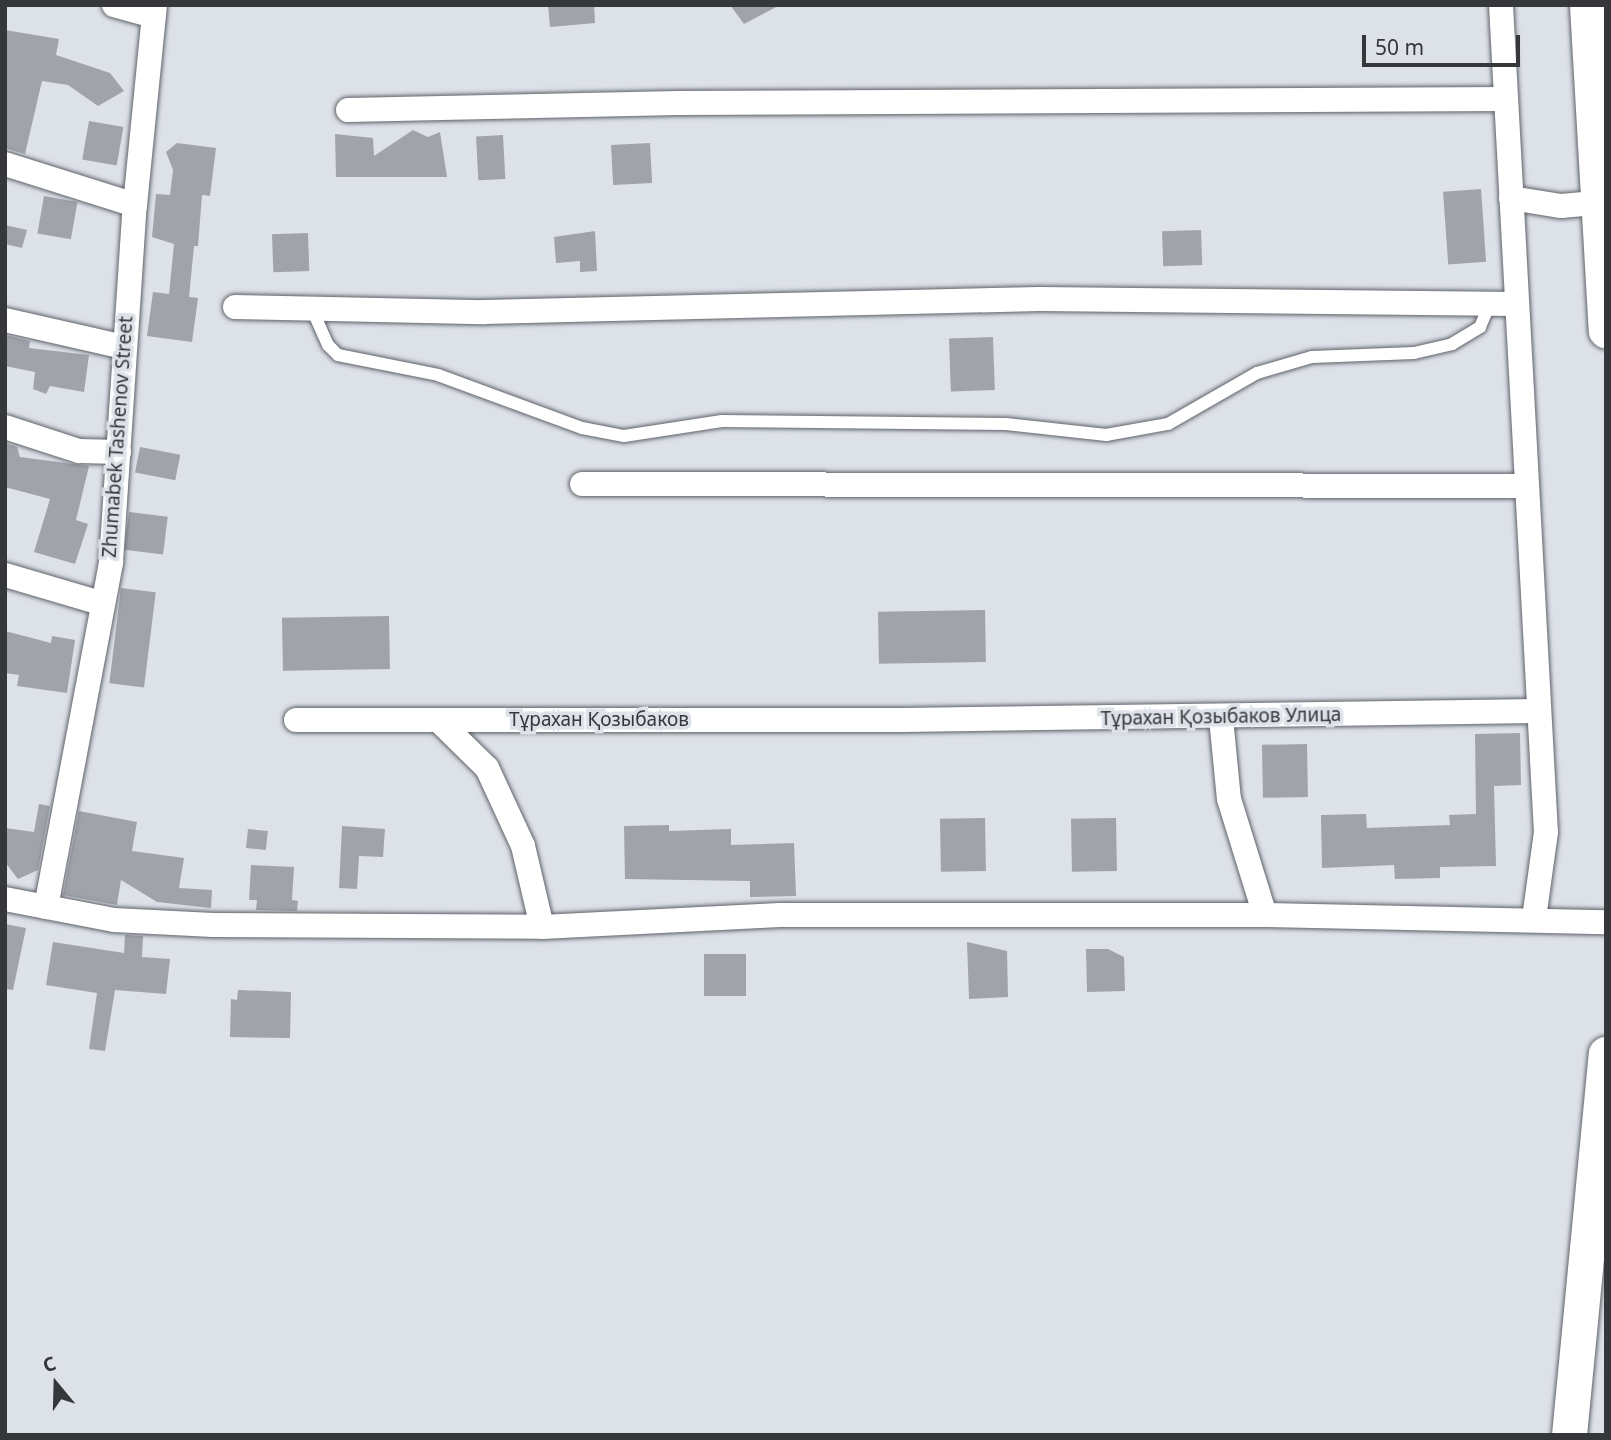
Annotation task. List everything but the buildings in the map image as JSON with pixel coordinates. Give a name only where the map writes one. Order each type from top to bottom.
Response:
[{"type":"main road","points":[[1587,5],[1606,330]]},
{"type":"main road","points":[[1569,1435],[1606,1054]]},
{"type":"street","points":[[114,5],[155,10]]},
{"type":"street","points":[[1502,5],[1546,832],[1534,918]]},
{"type":"street","name":"Zhumabek Tashenov Street","points":[[46,907],[100,603],[111,562],[135,205],[155,10]]},
{"type":"street","points":[[348,110],[678,103],[1506,99]]},
{"type":"street","points":[[5,164],[135,205]]},
{"type":"street","points":[[1511,198],[1561,206],[1598,203]]},
{"type":"street","points":[[235,307],[484,312],[1039,299],[1516,304]]},
{"type":"street","points":[[5,320],[124,347]]},
{"type":"street","points":[[5,427],[79,451],[119,452]]},
{"type":"street","points":[[582,484],[1527,485]]},
{"type":"street","points":[[5,575],[100,603]]},
{"type":"street","name":"Тұрахан Қозыбаков Улица","points":[[902,720],[1220,718],[1539,711]]},
{"type":"street","points":[[1220,718],[1229,799],[1265,915]]},
{"type":"street","name":"Тұрахан Қозыбаков","points":[[296,720],[902,720]]},
{"type":"street","points":[[439,721],[487,768],[523,846],[542,927]]},
{"type":"street","points":[[5,899],[114,920],[213,925],[542,927],[780,915],[1265,915],[1534,918],[1606,922]]},
{"type":"lane","points":[[311,307],[328,345],[338,355],[438,375],[582,428],[624,436],[722,421],[1006,424],[1106,435],[1168,424],[1257,373],[1312,357],[1414,353],[1452,344],[1480,327],[1490,303]]}]
